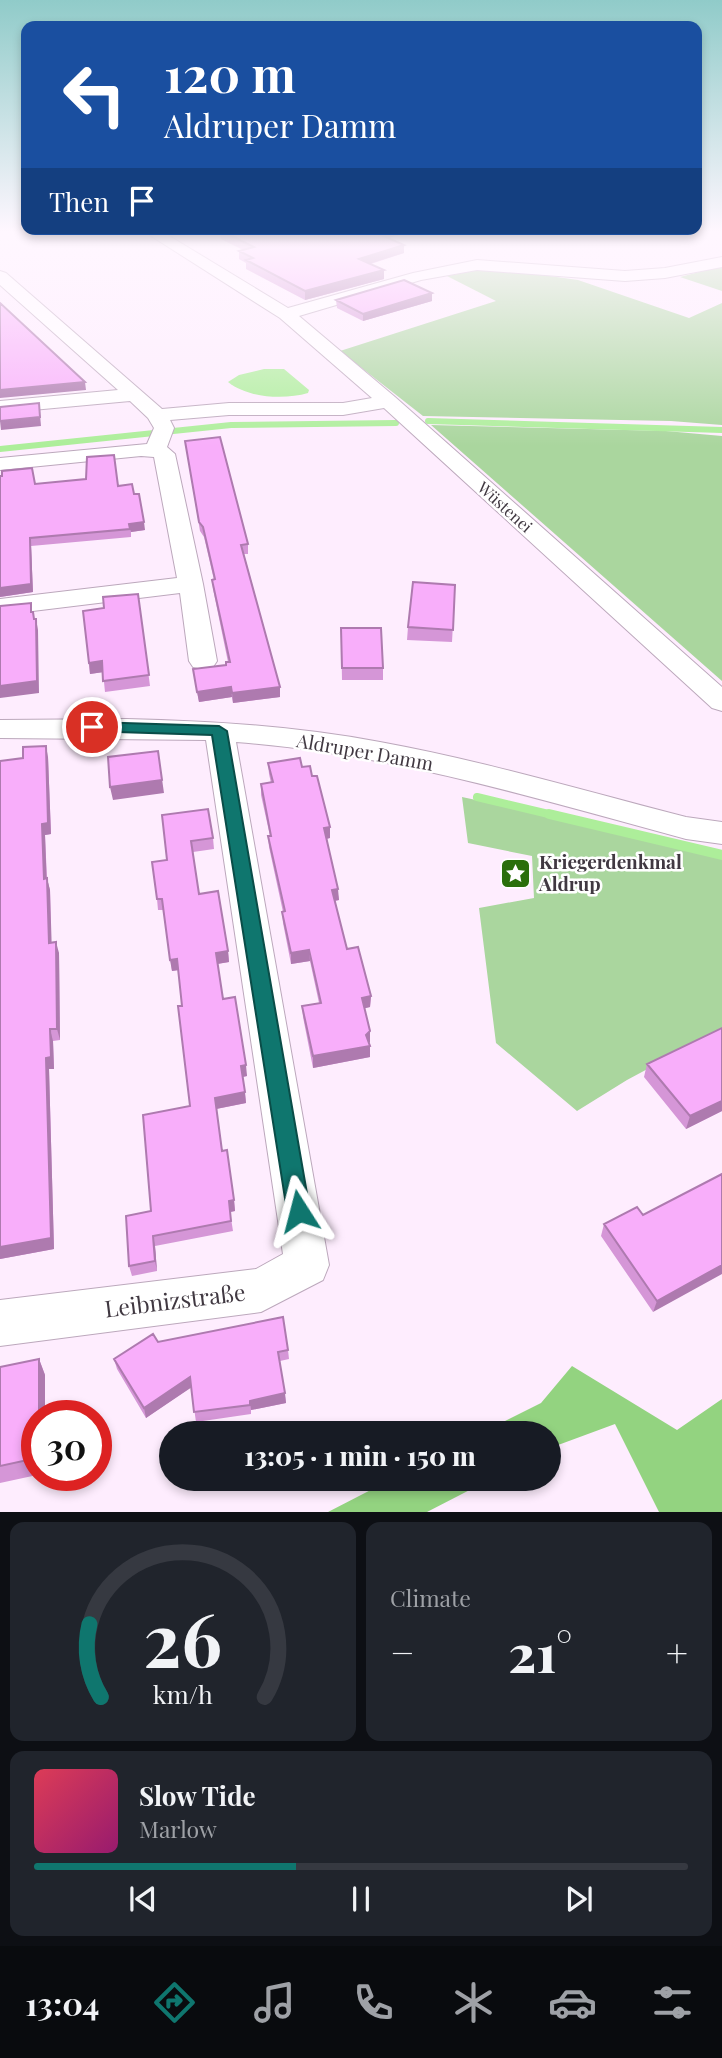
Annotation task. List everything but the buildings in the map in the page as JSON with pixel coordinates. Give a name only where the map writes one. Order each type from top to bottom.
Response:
[{"type":"street","points":[[32,305],[133,395],[160,433],[204,661]]},
{"type":"street","name":"Wüstenei","points":[[271,305],[286,314],[388,401],[722,702]]},
{"type":"street","points":[[286,314],[319,305]]},
{"type":"street","points":[[0,407],[133,395]]},
{"type":"street","points":[[0,464],[160,433],[229,408],[342,409],[388,401]]},
{"type":"street","points":[[0,607],[191,584]]},
{"type":"street","name":"Aldruper Damm","points":[[0,729],[92,727],[219,731],[336,744],[449,767],[686,828],[722,833]]},
{"type":"street","name":"Leibnizstraße","points":[[0,1323],[261,1290],[307,1265],[219,731]]},
{"type":"shaded area","points":[[485,305],[650,305],[689,318],[722,305],[722,425],[671,421],[423,416],[340,351]]},
{"type":"shaded area","points":[[264,369],[284,369],[309,390],[308,393],[266,396],[246,391],[228,382],[239,375]]},
{"type":"shaded area","points":[[431,425],[666,431],[722,436],[722,681]]},
{"type":"shaded area","points":[[462,797],[722,853],[722,1029],[627,1080],[577,1111],[496,1043],[479,908],[534,898],[532,856],[468,843]]},
{"type":"shaded area","points":[[572,1366],[677,1430],[722,1399],[722,1512],[659,1512],[615,1424],[561,1444],[561,1421],[505,1421],[541,1403]]},
{"type":"shaded area","points":[[369,1491],[468,1491],[427,1512],[328,1512]]},
{"type":"waterway","points":[[428,421],[722,430]]},
{"type":"waterway","points":[[0,449],[231,425],[396,423]]},
{"type":"waterway","points":[[477,797],[557,816]]},
{"type":"waterway","points":[[549,814],[722,855]]},
{"type":"place","name":"Kriegerdenkmal Aldrup","points":[[516,873]]},
{"type":"route","points":[[92,727],[219,731],[299,1211]]}]
